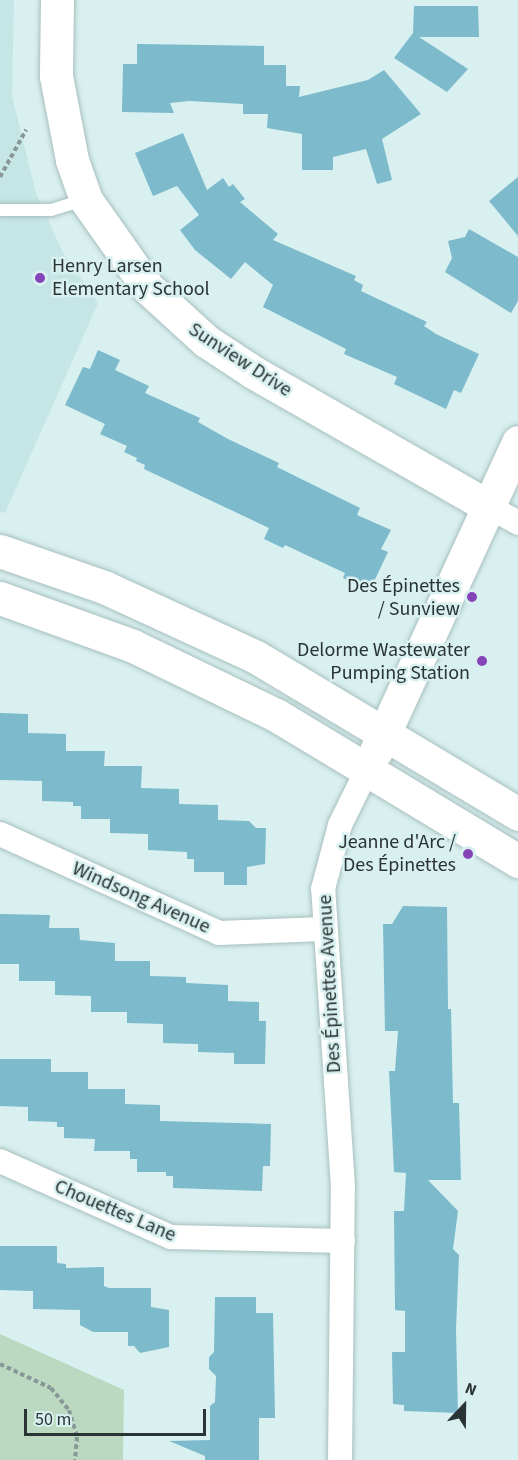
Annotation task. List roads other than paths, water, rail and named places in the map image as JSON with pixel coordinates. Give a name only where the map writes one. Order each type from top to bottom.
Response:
[{"type":"main road","name":"Sunview Drive","points":[[57,0],[56,76],[72,160],[86,200],[148,288],[206,341],[486,505]]},
{"type":"main road","name":"Des Épinettes Avenue","points":[[368,768],[486,505],[518,442]]},
{"type":"main road","points":[[0,551],[104,587],[203,631],[385,733],[518,814]]},
{"type":"main road","points":[[0,598],[187,670],[276,715],[368,768],[518,861]]},
{"type":"street","points":[[486,505],[518,523]]},
{"type":"street","name":"Des Épinettes Avenue","points":[[340,1460],[343,1187],[323,929],[323,889],[331,850],[368,768]]},
{"type":"street","name":"Windsong Avenue","points":[[0,834],[219,933],[323,929]]},
{"type":"street","name":"Chouettes Lane","points":[[0,1161],[171,1237],[343,1241]]},
{"type":"lane","points":[[0,210],[51,210],[86,200]]},
{"type":"place","name":"Henry Larsen Elementary School","points":[[40,278]]},
{"type":"place","name":"Des Épinettes / Sunview","points":[[472,597]]},
{"type":"place","name":"Delorme Wastewater Pumping Station","points":[[482,661]]},
{"type":"place","name":"Jeanne d'Arc / Des Épinettes","points":[[468,854]]}]
